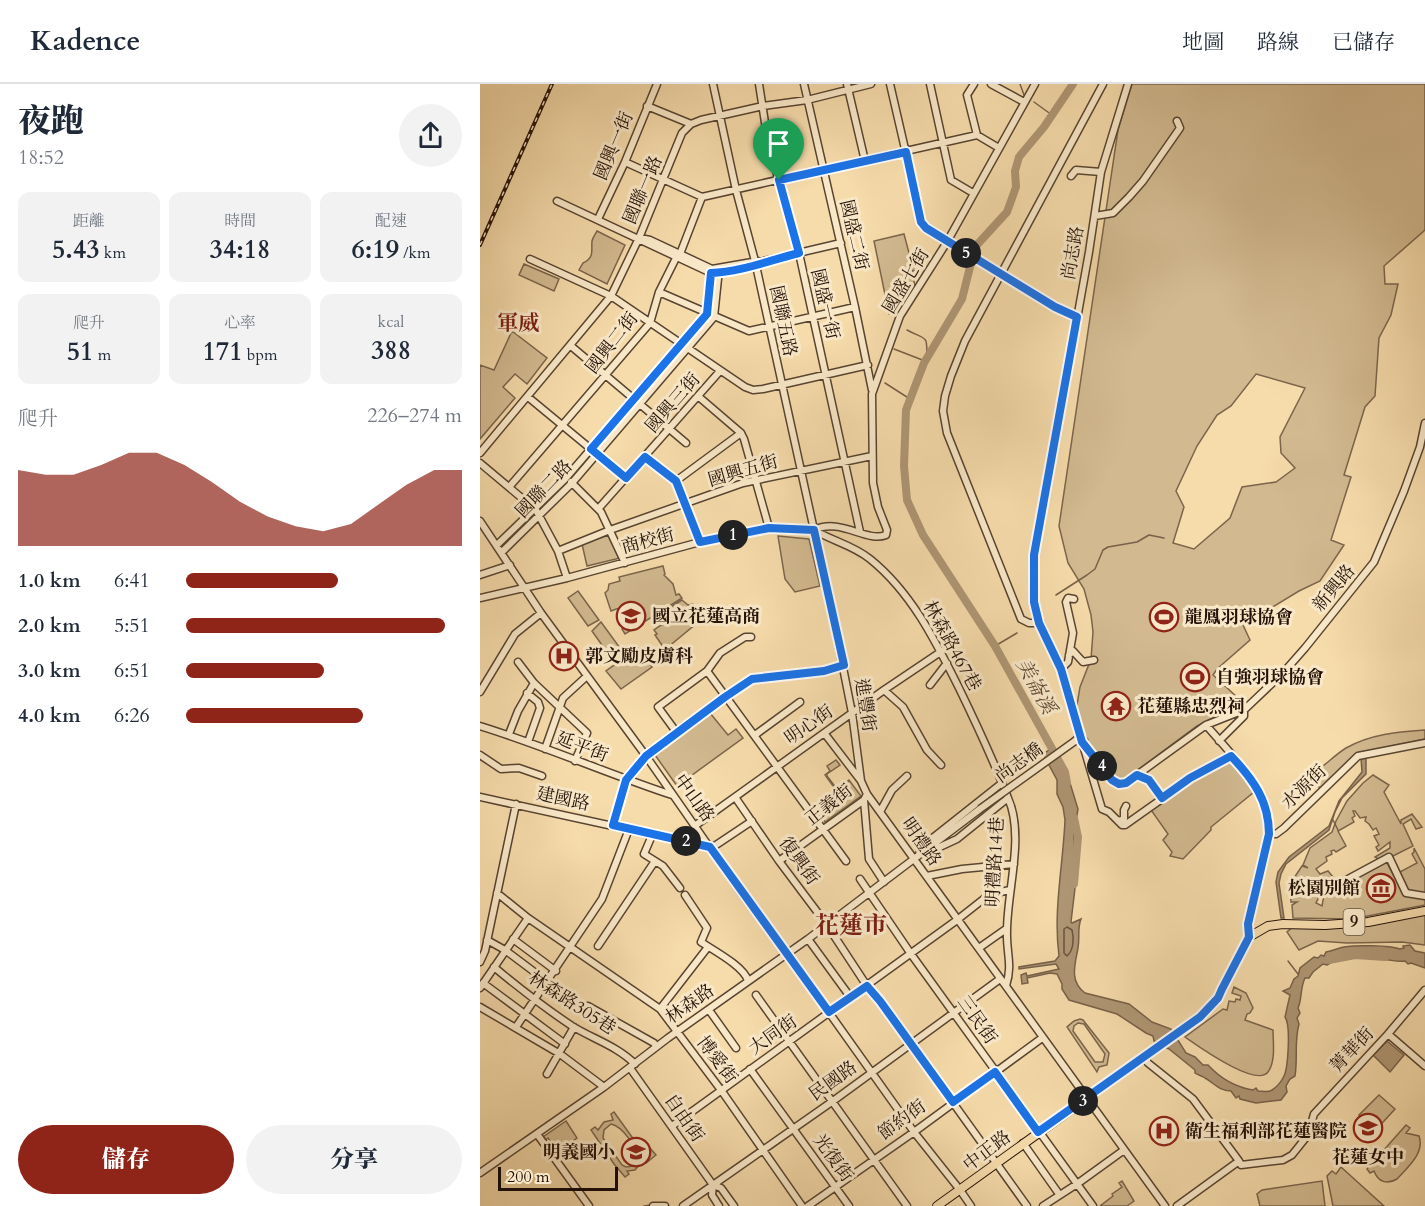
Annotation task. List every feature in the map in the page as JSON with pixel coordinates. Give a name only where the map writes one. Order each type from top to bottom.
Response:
[{"type":"main road","name":"9","points":[[1249,937],[1274,924],[1325,925],[1368,922],[1425,911]]},
{"type":"main road","name":"中正路","points":[[937,1206],[1200,1017],[1218,998],[1249,937]]},
{"type":"street","name":"國興一街","points":[[598,219],[625,162],[657,84]]},
{"type":"street","name":"國聯五路","points":[[713,84],[814,530]]},
{"type":"street","name":"國盛一街","points":[[759,84],[768,142],[799,253],[860,532]]},
{"type":"street","name":"國盛二街","points":[[804,84],[868,365],[872,394]]},
{"type":"street","points":[[647,106],[691,124],[764,106],[807,100],[848,86],[871,84]]},
{"type":"street","points":[[890,84],[921,222],[926,228],[1055,307],[1077,317]]},
{"type":"street","points":[[930,84],[951,180],[973,193]]},
{"type":"street","points":[[974,84],[967,95],[977,135],[999,148]]},
{"type":"street","points":[[992,84],[1024,102]]},
{"type":"street","name":"國盛七街","points":[[872,456],[872,394],[900,316],[947,242],[1035,84]]},
{"type":"street","points":[[1039,623],[1029,623],[1021,619],[959,465],[945,425],[943,411],[947,387],[965,341],[1103,84]]},
{"type":"street","name":"尚志路","points":[[1118,820],[1102,809],[1079,740],[1061,669],[1039,623],[1034,602],[1034,555],[1101,172],[1128,84]]},
{"type":"street","points":[[848,86],[865,161]]},
{"type":"street","points":[[1095,216],[1113,213],[1143,181],[1180,128],[1178,121]]},
{"type":"street","name":"國聯一路","points":[[480,453],[611,296],[639,238],[682,133],[691,124]]},
{"type":"street","points":[[625,162],[702,197],[977,135]]},
{"type":"street","points":[[1071,176],[1077,170],[1101,172]]},
{"type":"street","name":"國興二街","points":[[510,486],[650,323],[659,292],[678,256],[702,197]]},
{"type":"street","points":[[557,201],[639,238],[650,240],[678,256],[715,271],[841,243]]},
{"type":"street","points":[[530,259],[611,296],[720,371],[753,390],[868,365]]},
{"type":"street","points":[[711,315],[715,271]]},
{"type":"street","points":[[659,292],[745,331],[855,307]]},
{"type":"street","name":"國聯二路","points":[[497,546],[566,479],[711,315]]},
{"type":"street","points":[[571,346],[686,444]]},
{"type":"street","name":"國興三街","points":[[599,508],[720,371]]},
{"type":"street","points":[[528,396],[626,478]]},
{"type":"street","points":[[699,397],[741,434],[769,528]]},
{"type":"street","name":"國聯二路","points":[[502,552],[572,483],[597,454],[636,401]]},
{"type":"street","name":"新興路","points":[[1079,740],[1112,780],[1119,784],[1126,783],[1206,725],[1244,710],[1283,673],[1374,562],[1422,447],[1425,423]]},
{"type":"street","points":[[676,481],[741,434]]},
{"type":"street","points":[[860,532],[882,537],[887,533],[875,495],[872,456]]},
{"type":"street","name":"國興五街","points":[[558,551],[610,530],[755,480],[872,456]]},
{"type":"street","points":[[645,457],[676,481],[700,542]]},
{"type":"street","points":[[480,463],[536,510],[558,551],[567,578]]},
{"type":"street","points":[[566,479],[599,508],[625,563]]},
{"type":"street","name":"中山路","points":[[480,522],[586,676],[696,825],[914,1132],[971,1206]]},
{"type":"street","name":"商校街","points":[[480,598],[567,578],[700,542],[769,528],[814,530],[838,525],[860,532]]},
{"type":"street","name":"林森路467巷","points":[[814,530],[856,548],[872,560],[915,608],[942,651],[988,747],[1002,783]]},
{"type":"street","name":"進豐街","points":[[814,530],[844,665],[861,781]]},
{"type":"street","points":[[480,575],[510,565]]},
{"type":"street","points":[[1061,669],[1068,665],[1073,633],[1066,602],[1068,598],[1074,599]]},
{"type":"street","points":[[480,692],[515,634],[541,613]]},
{"type":"street","points":[[677,733],[658,707],[707,671],[720,653],[745,637],[752,637]]},
{"type":"street","name":"明心街","points":[[696,825],[942,651]]},
{"type":"street","points":[[1069,653],[1073,651],[1083,662],[1094,660]]},
{"type":"street","points":[[518,662],[534,683],[587,733],[575,761]]},
{"type":"street","points":[[930,685],[947,663]]},
{"type":"street","points":[[613,825],[626,780],[646,756],[725,697],[752,679],[824,671],[844,665]]},
{"type":"street","points":[[707,671],[846,861]]},
{"type":"street","points":[[545,748],[563,698],[586,676]]},
{"type":"street","points":[[509,734],[527,693],[534,683]]},
{"type":"street","points":[[884,690],[903,707],[927,750],[940,765]]},
{"type":"street","points":[[527,693],[538,702],[540,708],[528,742]]},
{"type":"street","points":[[755,735],[800,702]]},
{"type":"street","points":[[1219,741],[1244,716],[1244,710]]},
{"type":"street","points":[[1206,725],[1249,774],[1268,814],[1269,834],[1248,924],[1249,937]]},
{"type":"street","name":"延平街","points":[[480,726],[509,734],[626,780],[673,795]]},
{"type":"street","name":"明禮路","points":[[825,734],[861,781],[866,797],[881,810],[999,977]]},
{"type":"street","name":"尚志橋","points":[[980,809],[1079,740]]},
{"type":"street","name":"水源街","points":[[1269,834],[1276,834],[1284,828],[1358,756],[1425,743]]},
{"type":"street","points":[[480,756],[501,769],[519,768],[542,776]]},
{"type":"street","points":[[1126,806],[1124,819],[1118,820],[1122,825],[1190,778],[1231,756]]},
{"type":"street","points":[[1137,775],[1149,780],[1162,798]]},
{"type":"street","points":[[881,810],[892,790],[907,776]]},
{"type":"street","points":[[1002,783],[1008,798]]},
{"type":"street","name":"林森路","points":[[916,859],[925,844],[1002,783]]},
{"type":"street","name":"建國路","points":[[480,797],[711,847]]},
{"type":"street","name":"復興街","points":[[735,797],[779,861],[827,924],[867,986],[912,1044],[1027,1206]]},
{"type":"street","points":[[866,797],[869,859],[884,882]]},
{"type":"street","name":"正義街","points":[[779,861],[866,797]]},
{"type":"street","name":"林森路","points":[[916,859],[957,839],[1008,798]]},
{"type":"street","name":"明禮路14巷","points":[[1006,986],[1011,972],[1006,929],[1014,864],[1014,811],[1008,798]]},
{"type":"street","points":[[480,962],[485,951],[516,804]]},
{"type":"street","name":"林森路","points":[[480,1173],[604,1087],[678,1031],[808,939],[980,809]]},
{"type":"street","points":[[711,847],[752,821]]},
{"type":"street","points":[[516,1028],[602,899],[629,829]]},
{"type":"street","points":[[653,833],[644,854],[663,866],[680,888]]},
{"type":"street","points":[[1324,892],[1389,858],[1406,893],[1425,896]]},
{"type":"street","points":[[597,946],[655,861]]},
{"type":"street","points":[[927,876],[962,869],[1014,864]]},
{"type":"street","name":"三民街","points":[[860,879],[995,1072],[1093,1206]]},
{"type":"street","name":"大同街","points":[[672,1126],[851,998],[990,894],[1010,890]]},
{"type":"street","name":"博愛街","points":[[497,893],[528,918],[660,1009],[678,1031],[688,1050],[721,1090],[802,1206]]},
{"type":"street","points":[[685,895],[708,930],[701,942],[739,968],[747,976],[748,981]]},
{"type":"street","points":[[528,918],[481,986],[565,1044]]},
{"type":"street","name":"明禮路14巷","points":[[979,948],[1006,929]]},
{"type":"street","points":[[513,939],[556,971]]},
{"type":"street","points":[[808,939],[851,998]]},
{"type":"street","points":[[480,949],[486,942]]},
{"type":"street","points":[[486,942],[505,950],[581,1007],[588,1006],[654,1043],[656,1047]]},
{"type":"street","points":[[660,1009],[708,947]]},
{"type":"street","name":"林森路305巷","points":[[494,967],[536,1001],[574,1027],[627,1056],[633,1066]]},
{"type":"street","points":[[999,977],[1165,1206]]},
{"type":"street","name":"民國路","points":[[683,1206],[912,1044],[999,977]]},
{"type":"street","name":"菁華街","points":[[1239,1161],[1241,1165],[1283,1160],[1292,1155],[1308,1135],[1314,1114],[1425,990]]},
{"type":"street","points":[[756,995],[907,1206]]},
{"type":"street","points":[[480,1007],[560,1054],[604,1087]]},
{"type":"street","points":[[709,1010],[736,1048]]},
{"type":"street","points":[[547,1074],[574,1027]]},
{"type":"street","points":[[1388,1034],[1425,1066]]},
{"type":"street","name":"節約街","points":[[808,1206],[1042,1038]]},
{"type":"street","points":[[1144,1057],[1148,1063],[1193,1099],[1239,1161],[1177,1206]]},
{"type":"street","name":"自由街","points":[[633,1066],[713,1185],[721,1188],[734,1206]]},
{"type":"street","name":"光復街","points":[[750,1069],[849,1206]]},
{"type":"street","points":[[537,1134],[589,1206]]},
{"type":"street","points":[[1023,1143],[1059,1194]]},
{"type":"street","points":[[1043,1206],[1124,1150]]},
{"type":"street","points":[[713,1185],[712,1195],[719,1206]]},
{"type":"street","points":[[653,1206],[665,1206]]},
{"type":"shaded area","points":[[1132,84],[1425,84],[1425,230],[1384,266],[1385,284],[1398,284],[1391,315],[1379,338],[1375,396],[1365,407],[1344,475],[1351,477],[1331,540],[1344,545],[1320,581],[1243,625],[1250,640],[1213,675],[1239,699],[1241,704],[1197,726],[1131,775],[1120,780],[1112,775],[1087,741],[1076,711],[1080,687],[1091,659],[1093,632],[1084,589],[1068,563],[1059,526],[1118,130]],"holes":[[[1256,374],[1305,388],[1280,437],[1281,453],[1295,468],[1276,482],[1242,487],[1230,518],[1194,549],[1173,543],[1184,507],[1176,491],[1197,446],[1217,415],[1231,406]]]},
{"type":"shaded area","points":[[597,231],[625,245],[607,284],[579,270],[591,256],[592,241]]},
{"type":"shaded area","points":[[904,234],[909,253],[919,251],[923,269],[913,271],[909,256],[915,286],[899,313],[889,314],[874,241]]},
{"type":"shaded area","points":[[524,264],[559,279],[554,291],[519,275]]},
{"type":"shaded area","points":[[512,331],[547,358],[527,384],[515,374],[503,387],[515,398],[480,439],[480,365],[494,370]]},
{"type":"shaded area","points":[[609,535],[620,558],[587,566],[582,544]]},
{"type":"shaded area","points":[[778,536],[809,539],[820,586],[795,592],[785,579]]},
{"type":"shaded area","points":[[663,566],[664,575],[673,584],[676,595],[679,594],[682,598],[625,634],[622,629],[638,619],[620,608],[611,611],[605,593],[609,584],[620,581],[619,577]]},
{"type":"shaded area","points":[[578,591],[599,620],[588,626],[568,598]]},
{"type":"shaded area","points":[[682,600],[688,605],[693,604],[703,618],[667,648],[665,655],[666,651],[654,630],[664,623],[658,615]]},
{"type":"shaded area","points":[[601,622],[620,648],[609,655],[592,631]]},
{"type":"shaded area","points":[[638,648],[652,667],[621,689],[606,671]]},
{"type":"shaded area","points":[[710,713],[728,735],[736,729],[743,738],[677,786],[655,755]]},
{"type":"shaded area","points":[[1425,730],[1425,739],[1362,752],[1321,789],[1308,776],[1355,743],[1384,734]]},
{"type":"shaded area","points":[[836,760],[840,765],[827,776],[837,789],[849,780],[861,796],[825,822],[813,806],[836,790],[825,775],[830,771],[827,766]]},
{"type":"shaded area","points":[[1228,760],[1248,780],[1254,792],[1211,827],[1211,830],[1183,859],[1170,856],[1172,852],[1163,840],[1168,834],[1151,810],[1169,795]]},
{"type":"shaded area","points":[[1373,775],[1389,785],[1384,792],[1401,824],[1401,820],[1412,814],[1422,827],[1416,829],[1411,819],[1403,824],[1413,846],[1380,860],[1375,857],[1390,848],[1390,842],[1378,851],[1376,847],[1379,845],[1374,836],[1379,834],[1376,828],[1373,830],[1365,821],[1366,817],[1360,818],[1353,811],[1354,822],[1338,831],[1346,846],[1336,852],[1331,851],[1332,854],[1326,857],[1327,861],[1316,869],[1320,874],[1328,871],[1338,883],[1322,891],[1316,903],[1322,906],[1324,895],[1386,861],[1404,895],[1425,898],[1425,905],[1352,919],[1293,918],[1292,905],[1297,902],[1291,902],[1290,884],[1302,866],[1308,868],[1303,865],[1310,848],[1332,832],[1347,801]]},
{"type":"shaded area","points":[[1414,848],[1425,869],[1425,894],[1407,889],[1398,873],[1417,863],[1412,854]]},
{"type":"shaded area","points":[[1425,911],[1425,945],[1402,942],[1318,941],[1299,950],[1287,932],[1296,924],[1325,925]]},
{"type":"shaded area","points":[[1234,987],[1246,993],[1253,1008],[1245,1020],[1273,1030],[1274,1051],[1271,1068],[1262,1075],[1252,1075],[1227,1064],[1185,1037],[1223,1009],[1227,1010],[1229,1001],[1240,1000],[1241,996],[1232,993]]},
{"type":"shaded area","points":[[1083,1020],[1109,1053],[1107,1065],[1099,1067],[1097,1072],[1067,1027],[1074,1021]],"holes":[[[1078,1023],[1084,1024],[1105,1054],[1103,1062],[1095,1062],[1073,1031],[1074,1026]]]},
{"type":"shaded area","points":[[1379,1095],[1395,1109],[1375,1131],[1359,1115]]},
{"type":"shaded area","points":[[614,1112],[642,1151],[649,1147],[656,1155],[646,1163],[643,1160],[635,1170],[627,1171],[629,1174],[625,1177],[591,1130],[595,1127],[598,1130],[604,1122],[613,1120],[611,1114]],"holes":[[[611,1124],[629,1138],[636,1150],[639,1160],[633,1166],[622,1165],[603,1138],[604,1130]]]},
{"type":"shaded area","points":[[566,1121],[577,1138],[555,1154],[553,1152],[556,1149],[548,1138],[545,1140],[543,1137]]},
{"type":"shaded area","points":[[1406,1125],[1410,1128],[1406,1133],[1419,1136],[1418,1154],[1397,1179],[1390,1182],[1383,1181],[1374,1171],[1370,1173],[1367,1169]]},
{"type":"shaded area","points":[[1341,1167],[1384,1206],[1333,1206],[1327,1176],[1332,1171],[1336,1174]]},
{"type":"shaded area","points":[[1122,1181],[1134,1201],[1127,1206],[1100,1206],[1122,1187],[1119,1183]]},
{"type":"shaded area","points":[[1322,1181],[1325,1206],[1260,1206],[1257,1194],[1262,1190]]},
{"type":"water","points":[[1052,748],[1070,783],[1078,809],[1074,832],[1075,888],[1071,922],[1081,919],[1075,967],[1077,983],[1085,993],[1129,1004],[1152,1022],[1171,1029],[1186,1053],[1195,1057],[1203,1065],[1208,1065],[1228,1081],[1246,1089],[1256,1088],[1258,1091],[1267,1092],[1274,1089],[1282,1080],[1288,1056],[1288,1028],[1285,1017],[1290,995],[1283,991],[1290,988],[1300,968],[1314,957],[1318,958],[1321,955],[1324,956],[1326,952],[1349,946],[1380,946],[1400,949],[1410,945],[1415,951],[1425,953],[1425,968],[1408,964],[1405,961],[1377,958],[1376,955],[1351,956],[1327,965],[1323,964],[1309,978],[1305,978],[1298,1008],[1300,1013],[1297,1018],[1299,1024],[1295,1076],[1290,1079],[1286,1086],[1287,1092],[1281,1100],[1256,1103],[1240,1099],[1239,1096],[1236,1098],[1231,1091],[1220,1088],[1195,1073],[1195,1070],[1169,1049],[1154,1041],[1153,1036],[1117,1014],[1069,1000],[1057,974],[1050,973],[1027,978],[1028,983],[1022,984],[1021,975],[1026,973],[1027,976],[1059,969],[1056,964],[1019,969],[1019,967],[1055,961],[1059,956],[1057,922],[1065,820],[1063,807],[1057,794],[1057,780],[1043,754]]},
{"type":"water","points":[[1366,757],[1366,774],[1342,798],[1329,830],[1286,864],[1279,883],[1284,918],[1281,918],[1276,882],[1278,872],[1289,857],[1329,826],[1339,801],[1362,772],[1361,758]]},
{"type":"water","points":[[1387,1041],[1404,1055],[1390,1072],[1373,1055]]},
{"type":"waterway","points":[[1020,84],[1024,95]]},
{"type":"waterway","name":"美崙溪","points":[[1067,783],[1065,772],[995,646],[923,535],[907,500],[904,466],[906,410],[924,363],[962,299],[975,247],[1007,212],[1016,187],[1015,171],[1019,157],[1044,127],[1073,84]]},
{"type":"waterway","points":[[1034,102],[1052,115]]},
{"type":"waterway","points":[[907,330],[925,339],[927,358]]},
{"type":"waterway","points":[[894,349],[925,361]]},
{"type":"waterway","points":[[885,383],[910,399]]},
{"type":"waterway","points":[[1056,595],[1095,569],[1103,550],[1108,547],[1137,542],[1149,535],[1164,538]]},
{"type":"waterway","points":[[995,646],[1017,633]]},
{"type":"waterway","name":"美崙溪","points":[[1074,818],[1078,837],[1074,884]]},
{"type":"waterway","points":[[1333,820],[1338,830]]},
{"type":"waterway","name":"美崙溪","points":[[1329,960],[1355,955],[1385,957]]},
{"type":"waterway","points":[[1288,961],[1298,974]]},
{"type":"waterway","points":[[644,1206],[651,1205]]},
{"type":"railway","points":[[480,245],[552,84]]},
{"type":"place","name":"國立花蓮高商","points":[[631,616]]},
{"type":"place","name":"龍鳳羽球協會","points":[[1164,617]]},
{"type":"place","name":"郭文勵皮膚科","points":[[564,656]]},
{"type":"place","name":"自強羽球協會","points":[[1195,677]]},
{"type":"place","name":"花蓮縣忠烈祠","points":[[1116,706]]},
{"type":"place","name":"松園別館","points":[[1381,888]]},
{"type":"place","name":"花蓮女中","points":[[1368,1128]]},
{"type":"place","name":"衛生福利部花蓮醫院","points":[[1164,1131]]},
{"type":"place","name":"明義國小","points":[[636,1152]]},
{"type":"district","name":"軍威","points":[[518,323]]},
{"type":"district","name":"花蓮市","points":[[851,925]]},
{"type":"route","points":[[906,152],[921,222],[926,228],[1055,307],[1077,317],[1034,555],[1033,574],[1036,613],[1061,669],[1082,742],[1112,780],[1119,784],[1126,783],[1137,775],[1146,777],[1162,798],[1190,778],[1231,756],[1249,774],[1268,814],[1269,834],[1248,924],[1249,937],[1218,998],[1200,1017],[1038,1132],[995,1072],[953,1102],[867,986],[829,1012],[710,847],[613,825],[626,780],[646,756],[725,697],[752,679],[824,671],[844,665],[814,530],[769,528],[700,542],[676,481],[645,457],[626,478],[591,449],[707,314],[711,273],[756,266],[764,261],[799,253],[779,180],[906,152]]}]
